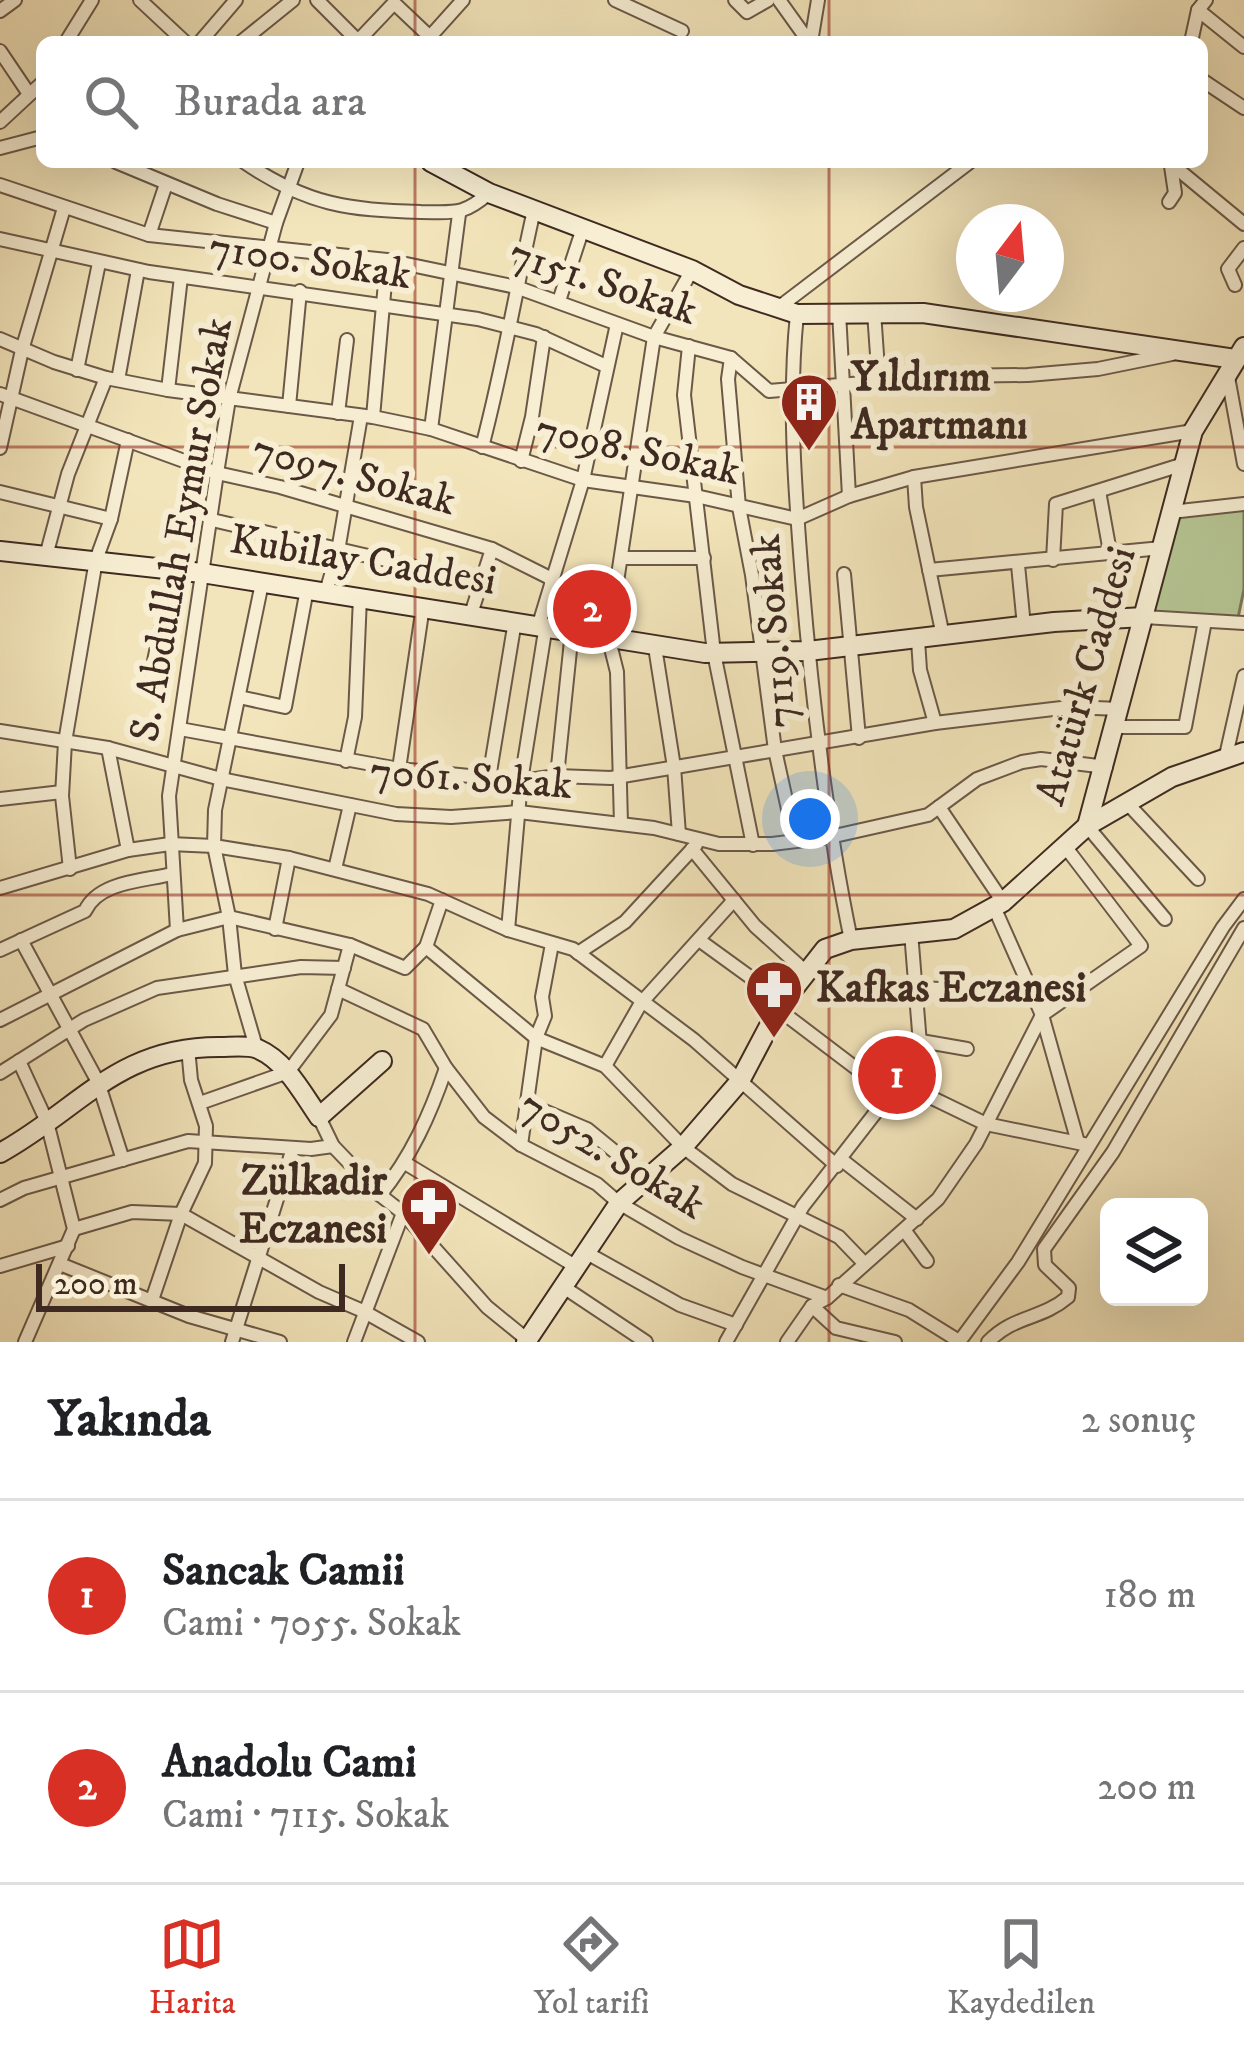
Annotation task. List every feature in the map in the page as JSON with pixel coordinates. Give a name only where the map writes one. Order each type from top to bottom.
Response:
[{"type":"main road","points":[[442,168],[489,193],[787,311],[923,314],[1235,359]]},
{"type":"main road","name":"Atatürk Caddesi","points":[[528,1341],[619,1203],[683,1147],[740,1081],[780,1005],[824,949],[851,940],[954,929],[999,905],[1087,826],[1193,431],[1235,359]]},
{"type":"main road","name":"Kubilay Caddesi","points":[[0,551],[202,573],[714,653],[808,651],[1144,617]]},
{"type":"main road","points":[[1087,826],[1172,778],[1244,752]]},
{"type":"main road","points":[[0,1153],[35,1134],[98,1082],[165,1053],[256,1047],[288,1072],[319,1117],[382,1061]]},
{"type":"street","points":[[0,11],[15,0]]},
{"type":"street","points":[[70,36],[92,0]]},
{"type":"street","points":[[140,0],[179,36]]},
{"type":"street","points":[[248,36],[292,0]]},
{"type":"street","points":[[316,0],[353,36]]},
{"type":"street","points":[[430,36],[464,0]]},
{"type":"street","points":[[615,0],[682,31]]},
{"type":"street","points":[[735,0],[747,12],[768,0]]},
{"type":"street","points":[[779,0],[806,36]]},
{"type":"street","points":[[811,36],[818,0]]},
{"type":"street","points":[[204,36],[230,2]]},
{"type":"street","points":[[363,36],[394,4],[424,36]]},
{"type":"street","points":[[1193,36],[1202,5],[1244,47]]},
{"type":"street","points":[[0,51],[29,94]]},
{"type":"street","points":[[1208,84],[1244,108]]},
{"type":"street","points":[[0,118],[18,108],[36,88]]},
{"type":"street","points":[[0,148],[36,139]]},
{"type":"street","points":[[130,168],[276,223]]},
{"type":"street","points":[[254,168],[287,188],[345,209],[459,214],[489,193]]},
{"type":"street","name":"S. Abdullah Eymur Sokak","points":[[177,930],[169,796],[217,473],[229,399],[295,168]]},
{"type":"street","points":[[787,311],[963,168]]},
{"type":"street","points":[[1169,202],[1175,193],[1171,168]]},
{"type":"street","points":[[1175,168],[1244,224]]},
{"type":"street","points":[[148,235],[166,184]]},
{"type":"street","name":"7151. Sokak","points":[[0,185],[148,235],[387,260],[516,287],[653,338],[731,358],[769,391],[790,391]]},
{"type":"street","points":[[0,448],[6,397],[64,208]]},
{"type":"street","points":[[482,447],[534,209]]},
{"type":"street","points":[[431,429],[459,214]]},
{"type":"street","points":[[559,302],[584,228]]},
{"type":"street","name":"7100. Sokak","points":[[0,239],[137,270],[300,291],[511,327],[606,366]]},
{"type":"street","points":[[1235,285],[1228,269],[1244,248]]},
{"type":"street","points":[[239,697],[285,707],[317,590],[338,551],[367,416],[387,260]]},
{"type":"street","points":[[77,370],[99,262]]},
{"type":"street","points":[[46,556],[58,504],[112,379],[137,270]]},
{"type":"street","points":[[621,824],[617,672],[609,640],[653,338],[692,270]]},
{"type":"street","points":[[168,390],[181,277]]},
{"type":"street","points":[[289,406],[300,291]]},
{"type":"street","name":"7119. Sokak","points":[[787,311],[808,651],[830,837],[851,940]]},
{"type":"street","points":[[838,311],[849,496]]},
{"type":"street","points":[[874,312],[879,382]]},
{"type":"street","points":[[508,930],[520,781],[542,624],[583,480],[617,324]]},
{"type":"street","points":[[521,461],[544,338]]},
{"type":"street","name":"7098. Sokak","points":[[0,339],[112,379],[431,429],[583,480],[696,496],[797,519]]},
{"type":"street","points":[[338,413],[347,340]]},
{"type":"street","points":[[689,346],[684,395],[714,653],[753,845]]},
{"type":"street","points":[[790,391],[1075,371],[1182,352]]},
{"type":"street","points":[[731,358],[728,379],[739,507],[775,750],[795,841]]},
{"type":"street","points":[[1235,359],[1244,464]]},
{"type":"street","name":"7097. Sokak","points":[[6,397],[217,473],[492,549],[552,581],[615,595]]},
{"type":"street","points":[[797,519],[849,496],[914,477],[1193,431]]},
{"type":"street","points":[[70,869],[62,792],[65,742],[96,560],[111,519],[128,440]]},
{"type":"street","points":[[1053,560],[1056,504],[1184,464]]},
{"type":"street","points":[[914,477],[943,636]]},
{"type":"street","points":[[1099,491],[1110,551]]},
{"type":"street","points":[[0,492],[111,519]]},
{"type":"street","points":[[1171,512],[1244,505]]},
{"type":"street","points":[[212,520],[481,582]]},
{"type":"street","points":[[929,570],[1162,548]]},
{"type":"street","points":[[471,614],[492,549]]},
{"type":"street","points":[[620,558],[704,559]]},
{"type":"street","points":[[1018,565],[1024,626]]},
{"type":"street","points":[[149,685],[173,569]]},
{"type":"street","points":[[844,574],[859,739]]},
{"type":"street","points":[[256,1047],[235,975],[230,917],[214,846],[221,779],[262,583]]},
{"type":"street","points":[[346,761],[355,717],[361,597]]},
{"type":"street","points":[[399,769],[423,606]]},
{"type":"street","points":[[1144,617],[1243,620]]},
{"type":"street","points":[[489,778],[515,621]]},
{"type":"street","points":[[180,729],[346,761],[520,781],[620,777],[935,724],[1070,707],[1185,727],[1205,621]]},
{"type":"street","points":[[557,776],[572,631]]},
{"type":"street","points":[[918,640],[920,670],[935,724]]},
{"type":"street","points":[[655,646],[679,834]]},
{"type":"street","points":[[1225,760],[1244,676]]},
{"type":"street","name":"7061. Sokak","points":[[0,731],[108,748],[221,779],[330,797],[396,814],[451,817],[519,812],[679,834],[696,845],[830,837],[910,819],[939,807],[1003,766],[1041,759],[1106,767]]},
{"type":"street","points":[[108,748],[128,850]]},
{"type":"street","points":[[0,800],[62,792]]},
{"type":"street","points":[[1128,804],[1198,879]]},
{"type":"street","points":[[335,869],[350,805]]},
{"type":"street","points":[[939,807],[999,905],[1042,1015],[1082,1142]]},
{"type":"street","points":[[1087,826],[1165,919]]},
{"type":"street","points":[[0,888],[128,850],[170,844],[289,858],[442,899],[508,930],[578,953],[917,1219]]},
{"type":"street","points":[[578,953],[625,922],[696,845],[755,926],[806,972]]},
{"type":"street","points":[[787,1342],[812,1306],[905,1232],[938,1199],[986,1124],[1042,1015],[1141,946],[1064,845]]},
{"type":"street","points":[[275,929],[289,858]]},
{"type":"street","points":[[0,950],[85,910],[91,899],[119,884],[172,874]]},
{"type":"street","points":[[0,1020],[177,930],[230,917],[350,945],[405,968],[426,947],[442,899]]},
{"type":"street","points":[[838,1285],[909,1310],[959,1341],[1018,1262],[1082,1142],[1244,899]]},
{"type":"street","points":[[605,1066],[641,1003],[734,900]]},
{"type":"street","points":[[988,1342],[1005,1324],[1051,1311],[1068,1297],[1069,1288],[1045,1265],[1044,1249],[1113,1152],[1244,928]]},
{"type":"street","points":[[911,932],[924,1094]]},
{"type":"street","points":[[21,940],[98,1082],[123,1160]]},
{"type":"street","points":[[699,940],[890,1094],[924,1094],[986,1124],[1082,1142]]},
{"type":"street","points":[[520,1145],[536,1039],[545,1016],[542,997],[552,944]]},
{"type":"street","points":[[200,1103],[288,1072],[331,1015],[350,945]]},
{"type":"street","points":[[426,947],[536,1039],[605,1066],[683,1147],[732,1184],[839,1237],[864,1263]]},
{"type":"street","points":[[10,1067],[142,992],[191,980],[301,967],[344,968]]},
{"type":"street","points":[[916,988],[989,991],[1029,984]]},
{"type":"street","name":"7052. Sokak","points":[[338,989],[423,1029],[484,1117],[520,1145],[597,1184],[619,1203],[679,1238],[827,1298]]},
{"type":"street","points":[[921,1041],[967,1049]]},
{"type":"street","points":[[152,1300],[181,1214],[205,1163],[206,1143],[188,1048]]},
{"type":"street","points":[[0,1049],[47,1122],[74,1229],[25,1342]]},
{"type":"street","points":[[380,1195],[405,1163],[431,1113],[446,1068]]},
{"type":"street","points":[[726,1342],[795,1218],[890,1094]]},
{"type":"street","points":[[528,1104],[586,1130],[647,1178]]},
{"type":"street","points":[[319,1117],[333,1146],[403,1213],[487,1307],[528,1341]]},
{"type":"street","points":[[0,1200],[24,1188],[188,1141],[318,1150],[333,1146]]},
{"type":"street","points":[[234,1335],[292,1148]]},
{"type":"street","points":[[405,1163],[580,1259],[736,1325]]},
{"type":"street","points":[[74,1229],[132,1212],[181,1214],[418,1342]]},
{"type":"street","points":[[354,1342],[403,1213]]},
{"type":"street","points":[[905,1232],[927,1262]]},
{"type":"street","points":[[0,1266],[68,1246]]},
{"type":"street","points":[[60,1264],[234,1335],[280,1342]]},
{"type":"street","points":[[562,1286],[646,1342]]},
{"type":"street","points":[[812,1306],[835,1335],[895,1342]]},
{"type":"green space","points":[[1244,508],[1244,589],[1238,618],[1151,612],[1176,514]]},
{"type":"place","name":"Yıldırım Apartmanı","points":[[809,453]]},
{"type":"place","name":"Anadolu Cami","points":[[592,609]]},
{"type":"place","name":"Kafkas Eczanesi","points":[[774,1040]]},
{"type":"place","name":"Sancak Camii","points":[[897,1075]]},
{"type":"place","name":"Zülkadir Eczanesi","points":[[429,1257]]}]
